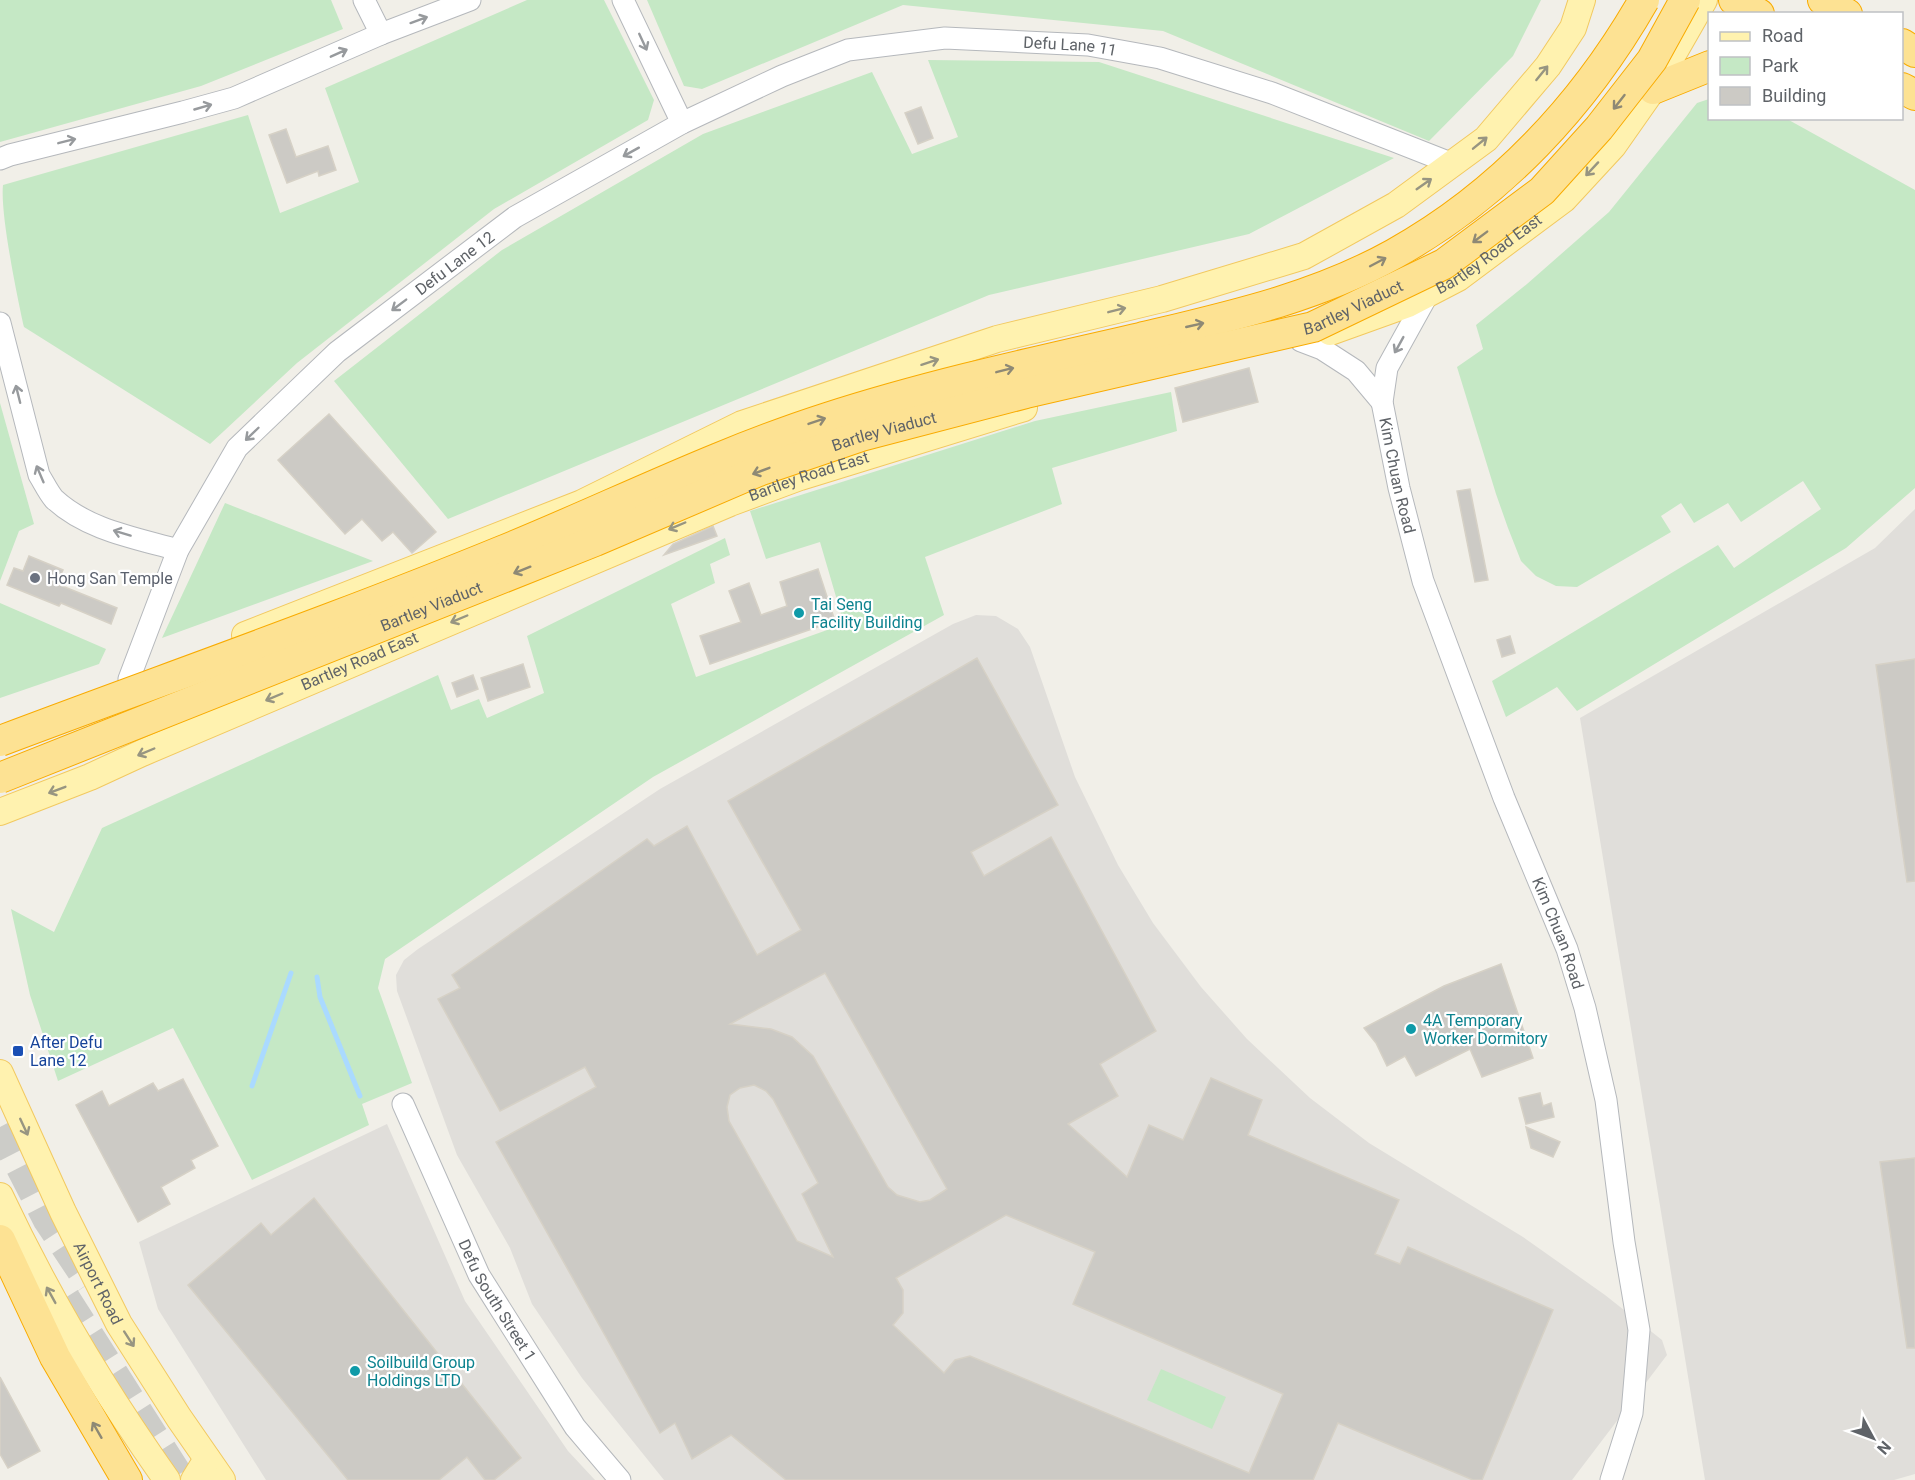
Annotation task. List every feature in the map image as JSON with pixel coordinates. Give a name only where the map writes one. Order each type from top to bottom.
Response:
[{"type":"highway","name":"Bartley Viaduct","points":[[0,741],[448,573],[763,439],[913,392],[1278,304],[1356,274],[1436,228],[1508,172],[1580,95],[1609,57],[1644,0]]},
{"type":"highway","name":"Bartley Viaduct","points":[[0,778],[584,545],[761,470],[882,430],[1026,393],[1313,327],[1444,264],[1542,191],[1599,128],[1653,60],[1685,0]]},
{"type":"highway","points":[[1734,0],[1755,12]]},
{"type":"highway","points":[[1823,0],[1845,12]]},
{"type":"highway","points":[[1833,0],[1847,12]]},
{"type":"highway","points":[[1653,89],[1708,67]]},
{"type":"highway","points":[[0,1240],[55,1357],[127,1480]]},
{"type":"main road","points":[[0,730],[582,502],[742,424],[997,339],[1162,299],[1305,256],[1396,205],[1486,139],[1548,66],[1573,28],[1582,0]]},
{"type":"main road","name":"Bartley Road East","points":[[0,812],[90,777],[730,503],[800,477],[1027,406],[1318,337],[1408,304],[1458,278],[1564,199],[1613,146],[1653,89],[1704,0]]},
{"type":"main road","points":[[1320,247],[1321,272],[1331,300],[1347,326]]},
{"type":"main road","points":[[902,371],[883,398],[880,415],[895,435],[917,441]]},
{"type":"main road","points":[[408,571],[429,584],[435,597],[436,609],[424,633]]},
{"type":"main road","points":[[0,830],[24,803]]},
{"type":"main road","name":"Airport Road","points":[[0,1073],[63,1212],[119,1324],[201,1469],[222,1480]]},
{"type":"main road","points":[[0,1196],[19,1237],[79,1347],[167,1480]]},
{"type":"street","points":[[363,0],[381,34]]},
{"type":"street","points":[[0,159],[234,98],[381,34],[470,0]]},
{"type":"street","points":[[623,0],[682,123]]},
{"type":"street","name":"Defu Lane 11","points":[[682,123],[782,76],[848,50],[945,38],[1088,45],[1160,58],[1272,93],[1453,164]]},
{"type":"street","name":"Defu Lane 12","points":[[129,680],[178,550],[237,448],[337,352],[515,217],[682,123]]},
{"type":"street","points":[[1382,402],[1387,368],[1428,294]]},
{"type":"street","points":[[0,323],[39,475],[52,497],[75,516],[102,527],[178,550]]},
{"type":"street","points":[[1301,341],[1322,349],[1356,371],[1382,402]]},
{"type":"street","name":"Kim Chuan Road","points":[[1382,402],[1399,488],[1423,580],[1504,798],[1567,949],[1585,1008],[1606,1100],[1624,1242],[1639,1330],[1632,1413],[1611,1480]]},
{"type":"street","points":[[140,648],[153,670]]},
{"type":"street","name":"Defu South Street 1","points":[[402,1104],[479,1275],[575,1427],[620,1480]]},
{"type":"shaded area","points":[[1915,509],[1915,1474],[1894,1480],[1705,1480],[1580,718],[1875,548]]},
{"type":"shaded area","points":[[976,615],[996,616],[1018,629],[1030,647],[1075,777],[1118,865],[1153,923],[1201,987],[1247,1039],[1310,1098],[1369,1143],[1523,1237],[1605,1295],[1662,1340],[1667,1355],[1572,1480],[664,1480],[582,1378],[532,1304],[510,1248],[457,1155],[397,991],[396,975],[404,960],[418,949],[660,789],[953,624]]},
{"type":"shaded area","points":[[387,1124],[465,1301],[568,1451],[595,1480],[266,1480],[158,1309],[139,1242]]},
{"type":"green space","points":[[0,0],[331,0],[343,29],[201,86],[0,142]]},
{"type":"green space","points":[[527,0],[604,0],[654,100],[648,120],[494,209],[297,363],[210,444],[24,327],[6,234],[3,185],[248,115],[280,213],[359,182],[325,88]]},
{"type":"green space","points":[[647,0],[1541,0],[1513,56],[1429,141],[1163,31],[903,5],[702,89],[684,86]]},
{"type":"green space","points":[[928,60],[1099,62],[1394,158],[1249,234],[989,295],[448,519],[334,381],[502,250],[703,134],[872,72],[912,154],[958,137]]},
{"type":"green space","points":[[1708,99],[1708,120],[1789,120],[1915,190],[1915,488],[1846,548],[1577,711],[1557,687],[1506,717],[1492,681],[1718,545],[1734,568],[1821,509],[1803,481],[1741,522],[1728,503],[1694,523],[1681,503],[1661,516],[1671,532],[1577,587],[1556,586],[1536,576],[1521,561],[1496,494],[1457,367],[1483,349],[1476,325],[1609,212],[1697,103]]},
{"type":"green space","points":[[1171,392],[1177,431],[1052,468],[1062,504],[925,557],[944,615],[653,777],[385,959],[378,988],[412,1083],[362,1104],[369,1125],[252,1180],[173,1028],[58,1081],[30,995],[11,909],[54,932],[102,828],[438,675],[451,710],[479,699],[487,718],[544,693],[527,636],[725,538],[730,555],[710,564],[715,583],[671,604],[696,677],[844,624],[820,542],[766,559],[750,511],[1035,421]]},
{"type":"green space","points":[[0,403],[34,524],[19,531],[0,581]]},
{"type":"green space","points":[[225,503],[373,561],[162,638]]},
{"type":"green space","points":[[0,603],[106,649],[99,664],[0,698]]},
{"type":"green space","points":[[1161,1369],[1226,1397],[1212,1429],[1147,1400]]},
{"type":"building","points":[[921,107],[933,138],[918,144],[905,113]]},
{"type":"building","points":[[286,129],[296,157],[328,146],[336,170],[319,176],[318,171],[287,183],[269,135]]},
{"type":"building","points":[[1249,368],[1258,402],[1183,422],[1175,388]]},
{"type":"building","points":[[329,414],[436,532],[412,553],[393,532],[382,541],[362,519],[345,534],[278,460]]},
{"type":"building","points":[[1470,489],[1488,580],[1475,582],[1457,491]]},
{"type":"building","points":[[713,526],[717,536],[664,555],[673,544]]},
{"type":"building","name":"Hong San Temple","points":[[29,556],[63,570],[57,584],[117,608],[111,624],[61,603],[59,606],[7,585],[14,568],[23,571]]},
{"type":"building","name":"Tai Seng Facility Building","points":[[818,569],[835,621],[710,664],[700,636],[741,622],[729,591],[749,583],[761,615],[787,606],[780,582]]},
{"type":"building","points":[[1510,636],[1515,653],[1502,657],[1497,640]]},
{"type":"building","points":[[977,658],[1058,805],[971,852],[984,876],[1051,837],[1156,1031],[1100,1064],[1118,1096],[1068,1124],[1127,1177],[1149,1125],[1183,1140],[1211,1078],[1262,1100],[1248,1135],[1399,1200],[1375,1254],[1400,1264],[1408,1247],[1553,1310],[1482,1480],[1473,1480],[1338,1423],[1313,1480],[786,1480],[731,1435],[692,1459],[675,1423],[660,1433],[496,1142],[596,1087],[585,1067],[500,1111],[438,999],[460,988],[452,975],[647,839],[654,846],[687,826],[757,955],[801,930],[728,801]],"holes":[[[825,973],[947,1189],[930,1200],[920,1202],[897,1195],[888,1187],[813,1056],[792,1037],[771,1029],[730,1024]],[[754,1085],[766,1091],[773,1099],[818,1183],[802,1194],[833,1257],[797,1241],[729,1121],[727,1107],[730,1095],[740,1088]],[[1006,1215],[1095,1252],[1073,1304],[1283,1394],[1249,1473],[970,1356],[955,1360],[944,1373],[893,1325],[903,1313],[903,1290],[896,1278]]]},
{"type":"building","points":[[1915,659],[1915,881],[1907,882],[1876,665]]},
{"type":"building","points":[[523,664],[530,687],[488,701],[481,678]]},
{"type":"building","points":[[473,675],[478,689],[457,697],[452,683]]},
{"type":"building","points":[[1501,964],[1533,1058],[1482,1077],[1470,1049],[1416,1076],[1405,1056],[1387,1066],[1376,1043],[1364,1028],[1444,986]]},
{"type":"building","points":[[183,1079],[218,1146],[191,1160],[195,1168],[161,1187],[170,1204],[138,1222],[76,1105],[102,1091],[109,1106],[153,1083],[158,1091]]},
{"type":"building","points":[[1540,1093],[1543,1106],[1551,1103],[1554,1117],[1526,1124],[1519,1098]]},
{"type":"building","points":[[1526,1127],[1560,1142],[1553,1157],[1531,1148]]},
{"type":"building","points":[[1915,1158],[1915,1348],[1907,1348],[1880,1162]]},
{"type":"building","name":"Soilbuild Group Holdings LTD","points":[[314,1198],[521,1458],[494,1480],[485,1480],[467,1457],[439,1480],[348,1480],[188,1285],[261,1223],[271,1235]]},
{"type":"building","points":[[0,1377],[40,1451],[8,1468],[0,1454]]},
{"type":"waterway","points":[[252,1086],[291,973]]},
{"type":"waterway","points":[[317,977],[320,997],[360,1096]]},
{"type":"tunnel","points":[[0,1127],[48,1220],[90,1283]]},
{"type":"tunnel","points":[[65,1298],[181,1480]]},
{"type":"place","name":"Hong San Temple","points":[[35,578]]},
{"type":"place","name":"Tai Seng Facility Building","points":[[799,613]]},
{"type":"place","name":"4A Temporary Worker Dormitory","points":[[1411,1029]]},
{"type":"place","name":"After Defu Lane 12","points":[[18,1051]]},
{"type":"place","name":"Soilbuild Group Holdings LTD","points":[[355,1371]]}]
